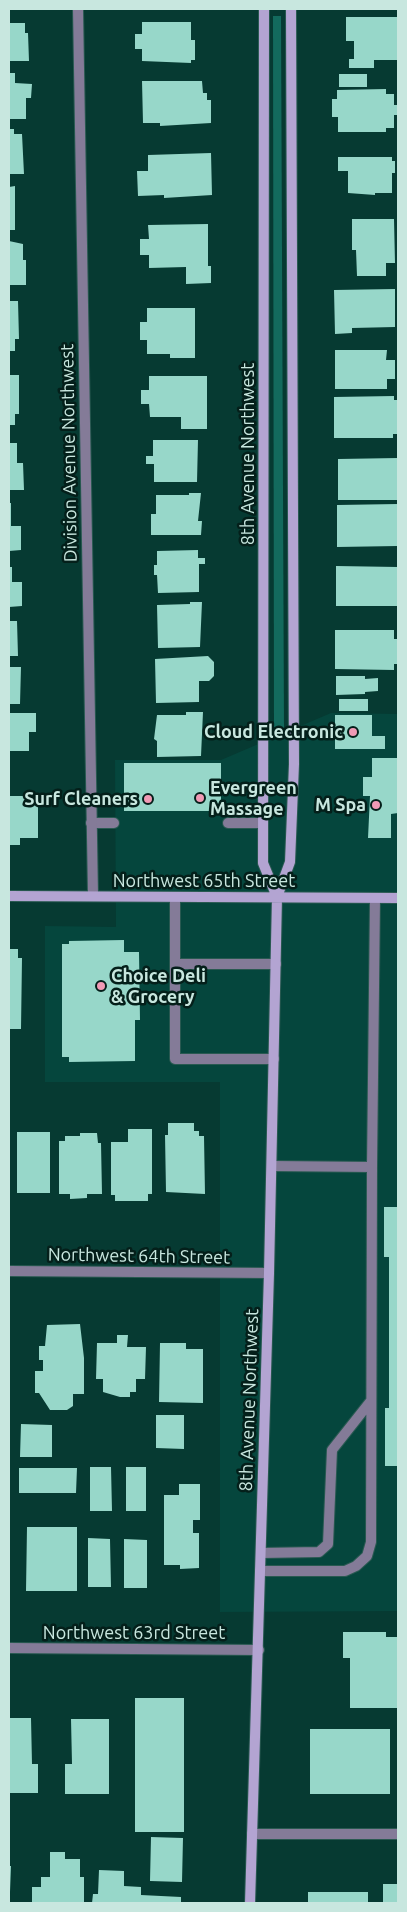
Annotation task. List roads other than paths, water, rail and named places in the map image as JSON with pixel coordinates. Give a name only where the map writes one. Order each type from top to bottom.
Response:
[{"type":"main road","name":"8th Avenue Northwest","points":[[264,9],[263,863],[277,897]]},
{"type":"main road","name":"8th Avenue Northwest","points":[[250,1903],[272,1166],[277,897],[290,862],[294,764],[291,9]]},
{"type":"main road","name":"Northwest 65th Street","points":[[9,896],[398,898]]},
{"type":"street","name":"Division Avenue Northwest","points":[[78,9],[92,896]]},
{"type":"street","points":[[92,823],[114,823]]},
{"type":"street","points":[[228,823],[263,823]]},
{"type":"street","points":[[175,897],[175,1059],[274,1059]]},
{"type":"street","points":[[260,1570],[345,1570],[356,1566],[367,1556],[371,1542],[370,1402],[375,898]]},
{"type":"street","points":[[175,964],[276,964]]},
{"type":"street","points":[[272,1166],[372,1167]]},
{"type":"street","name":"Northwest 64th Street","points":[[9,1271],[269,1273]]},
{"type":"street","points":[[261,1553],[319,1552],[328,1544],[332,1450],[370,1402]]},
{"type":"street","name":"Northwest 63rd Street","points":[[9,1648],[259,1650]]},
{"type":"street","points":[[252,1834],[398,1834]]},
{"type":"place","name":"Cloud Electronic","points":[[353,732]]},
{"type":"place","name":"Evergreen Massage","points":[[200,798]]},
{"type":"place","name":"Surf Cleaners","points":[[148,799]]},
{"type":"place","name":"M Spa","points":[[376,805]]},
{"type":"place","name":"Choice Deli & Grocery","points":[[101,986]]}]
